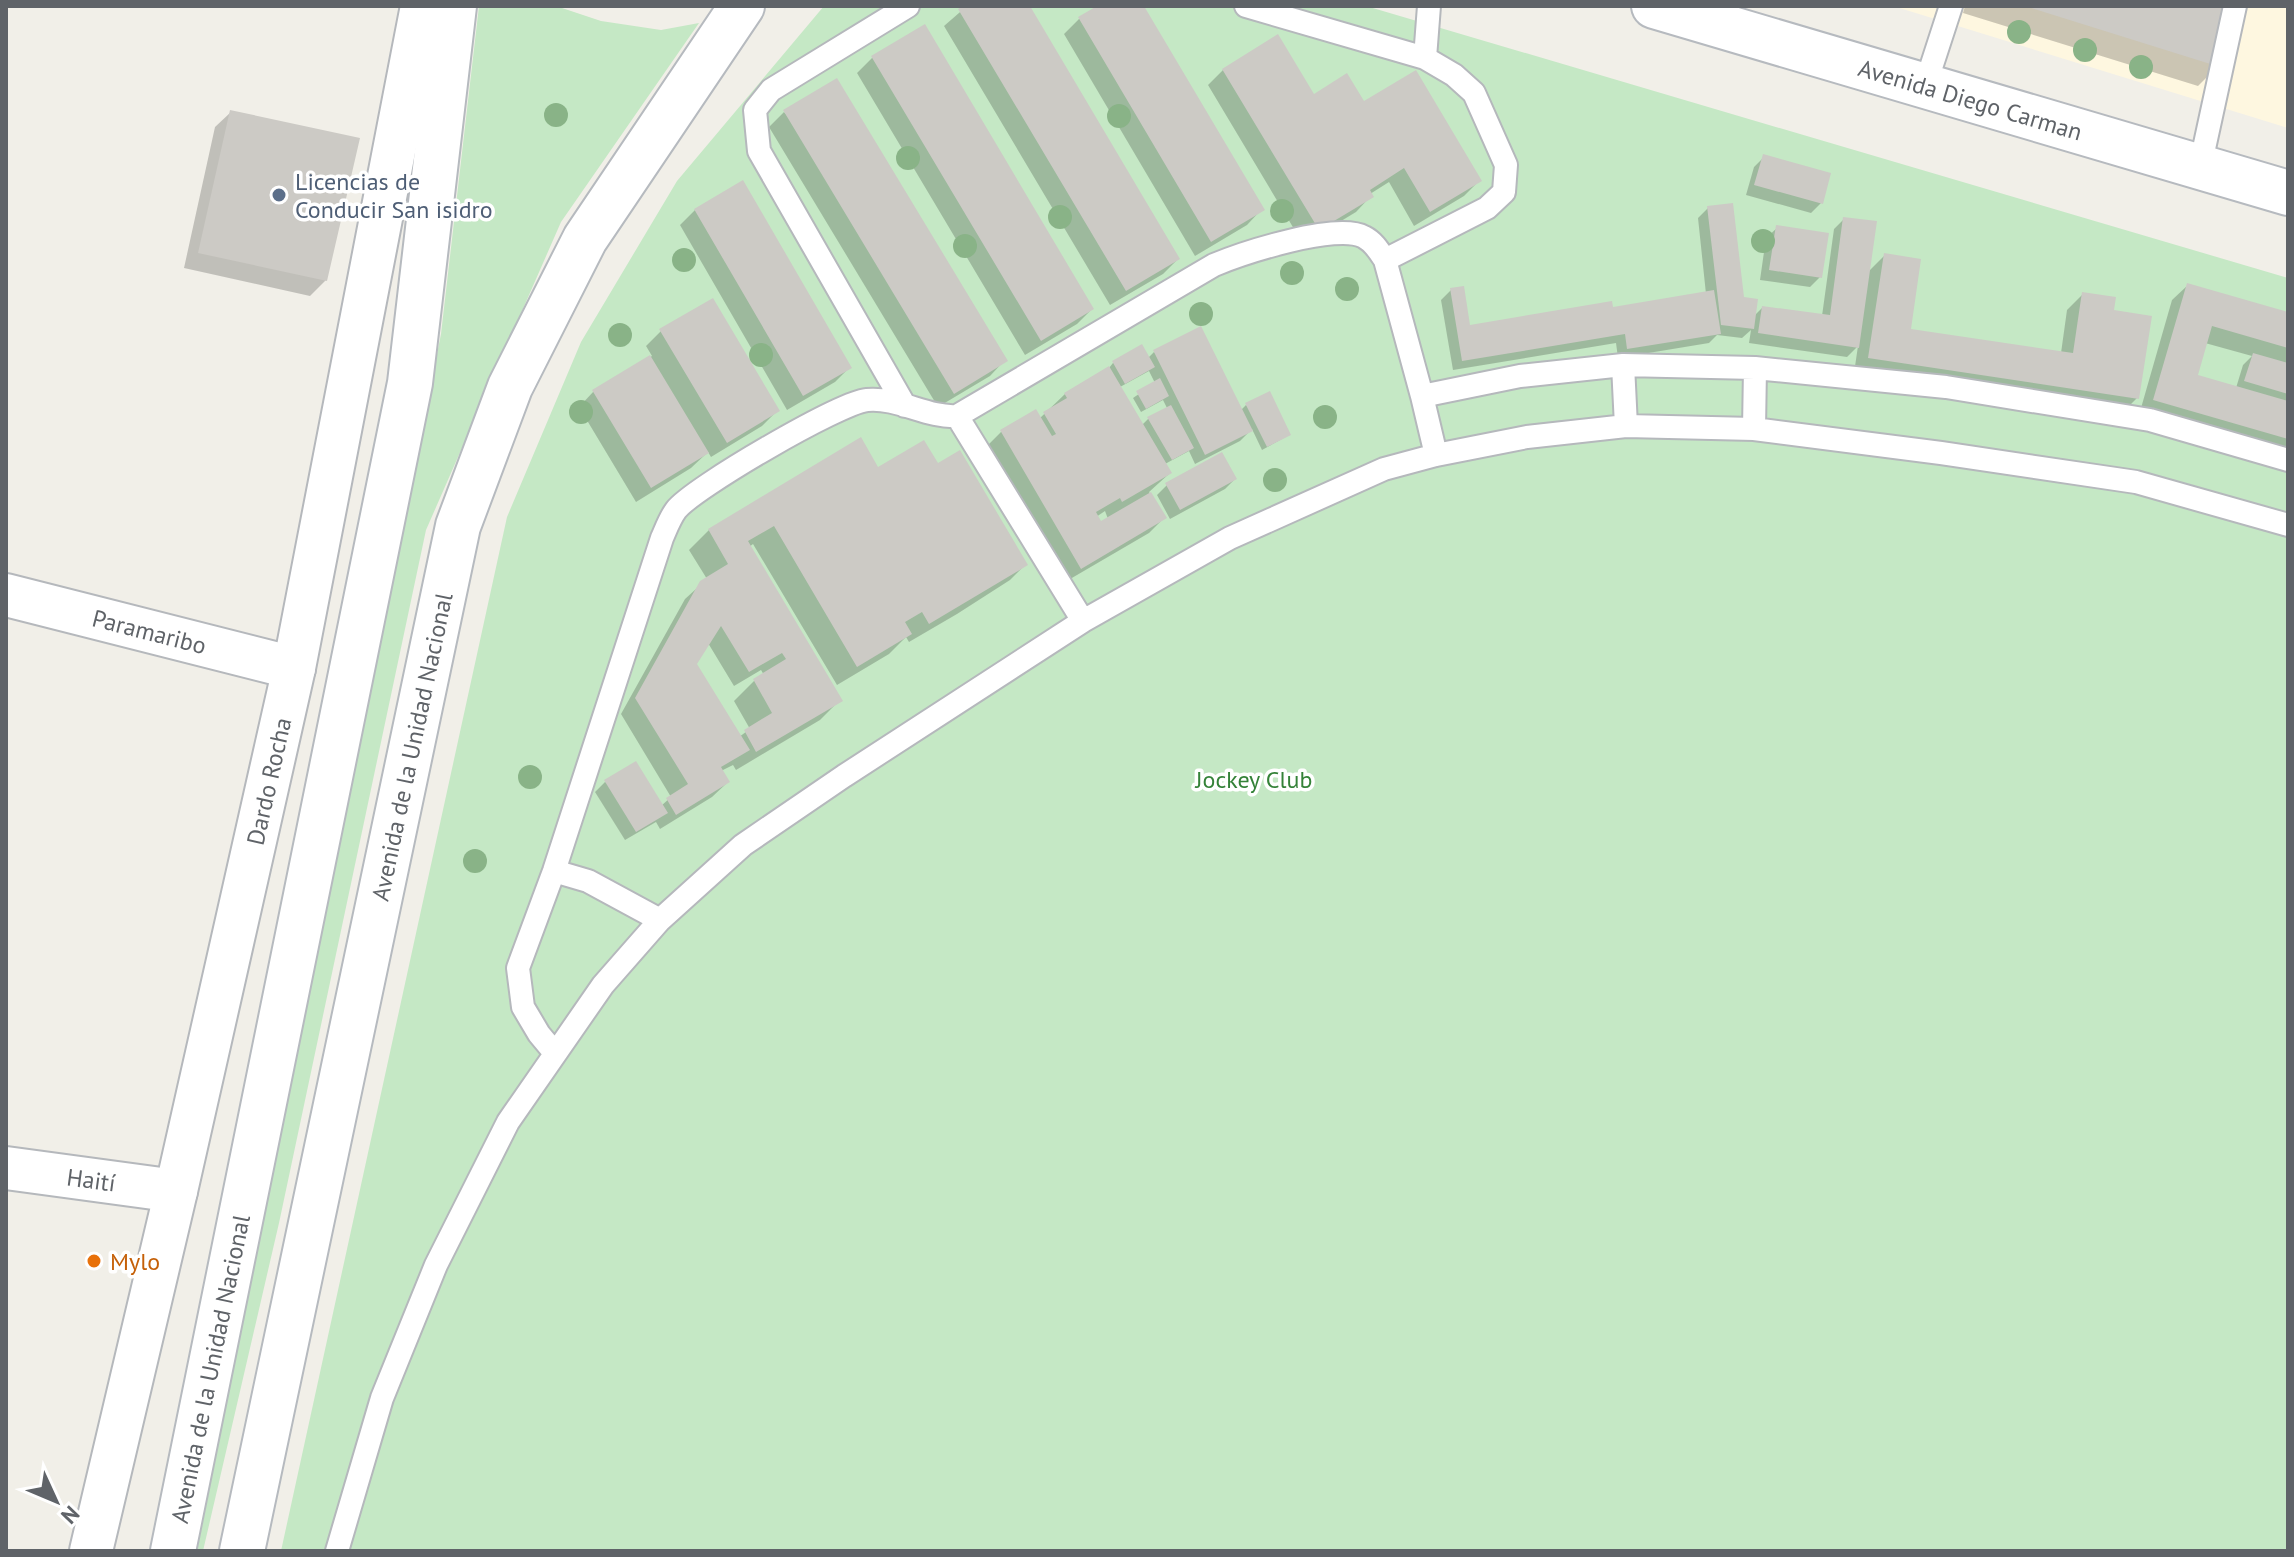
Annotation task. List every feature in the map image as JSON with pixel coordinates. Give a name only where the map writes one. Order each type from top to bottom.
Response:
[{"type":"main road","name":"Avenida de la Unidad Nacional","points":[[173,1551],[410,383],[454,6]]},
{"type":"main road","name":"Avenida de la Unidad Nacional","points":[[242,1551],[458,526],[510,387],[585,239],[742,6]]},
{"type":"main road","name":"Avenida Diego Carman","points":[[1654,6],[2288,193]]},
{"type":"street","name":"Dardo Rocha","points":[[91,1551],[294,668],[422,6]]},
{"type":"street","name":"Paramaribo","points":[[6,595],[294,668]]},
{"type":"street","name":"Haití","points":[[6,1168],[176,1191]]},
{"type":"lane","points":[[905,406],[759,151],[755,110],[771,90],[908,6]]},
{"type":"lane","points":[[1246,6],[1425,58],[1454,75],[1474,93],[1506,165],[1504,192],[1487,208],[1385,260]]},
{"type":"lane","points":[[1425,58],[1429,6]]},
{"type":"lane","points":[[1925,86],[1951,6]]},
{"type":"lane","points":[[2200,167],[2235,6]]},
{"type":"lane","points":[[554,1052],[523,1007],[518,968],[554,871],[662,538],[676,510],[698,491],[835,410],[868,400],[943,417],[957,416],[1214,265],[1248,251],[1330,233],[1362,235],[1375,245],[1385,260],[1436,455]]},
{"type":"lane","points":[[1422,396],[1520,376],[1623,365],[1755,368],[1946,387],[2150,420],[2288,460]]},
{"type":"lane","points":[[1623,365],[1626,426]]},
{"type":"lane","points":[[1754,429],[1755,368]]},
{"type":"lane","points":[[957,416],[1083,621]]},
{"type":"lane","points":[[337,1551],[382,1398],[436,1265],[508,1122],[603,985],[660,920],[743,845],[1083,621],[1230,538],[1384,469],[1527,437],[1626,426],[1754,429],[2136,482],[2288,525]]},
{"type":"lane","points":[[554,871],[588,881],[660,920]]},
{"type":"shaded area","points":[[1893,6],[2288,6],[2288,128]]},
{"type":"green space","points":[[479,6],[556,6],[601,21],[661,30],[699,23],[561,222],[426,530],[279,1223],[203,1551],[197,1551],[441,334]]},
{"type":"green space","name":"Jockey Club","points":[[824,6],[1366,6],[2288,278],[2288,1551],[281,1551],[507,517],[581,342],[677,181]]},
{"type":"building","points":[[963,6],[1030,6],[1180,259],[1126,291],[958,9]]},
{"type":"building","points":[[1097,6],[1144,6],[1265,210],[1211,242],[1078,17]]},
{"type":"building","points":[[2025,6],[2233,6],[2220,67]]},
{"type":"building","points":[[925,24],[1094,309],[1041,341],[871,56]]},
{"type":"building","points":[[1278,34],[1314,94],[1347,73],[1364,101],[1416,70],[1482,181],[1430,212],[1404,168],[1370,190],[1374,197],[1319,230],[1222,69]]},
{"type":"building","points":[[837,78],[1008,361],[954,394],[783,110]]},
{"type":"building","name":"Licencias de Conducir San isidro","points":[[230,110],[360,138],[327,281],[198,253]]},
{"type":"building","points":[[1763,154],[1831,173],[1823,204],[1754,185]]},
{"type":"building","points":[[743,180],[852,368],[803,396],[694,209]]},
{"type":"building","points":[[1733,203],[1744,297],[1758,299],[1754,329],[1721,325],[1707,206]]},
{"type":"building","points":[[1843,217],[1877,221],[1859,348],[1758,333],[1762,306],[1830,315]]},
{"type":"building","points":[[1776,225],[1829,233],[1822,278],[1769,270]]},
{"type":"building","points":[[1884,253],[1921,259],[1911,329],[2073,353],[2082,292],[2116,297],[2114,310],[2152,316],[2139,399],[1868,358]]},
{"type":"building","points":[[2187,283],[2288,312],[2288,348],[2212,326],[2198,375],[2288,401],[2288,439],[2153,400]]},
{"type":"building","points":[[1464,286],[1470,325],[1612,301],[1613,307],[1714,290],[1721,334],[1627,349],[1625,334],[1462,361],[1450,288]]},
{"type":"building","points":[[713,298],[780,411],[727,443],[659,329]]},
{"type":"building","points":[[1201,326],[1253,431],[1205,455],[1153,350]]},
{"type":"building","points":[[1142,344],[1155,367],[1125,384],[1112,361]]},
{"type":"building","points":[[2253,353],[2288,363],[2288,394],[2244,381]]},
{"type":"building","points":[[650,355],[709,453],[651,488],[592,390]]},
{"type":"building","points":[[1109,366],[1172,473],[1122,502],[1120,498],[1096,512],[1101,521],[1151,492],[1167,518],[1081,569],[1000,430],[1036,409],[1052,436],[1056,434],[1043,412],[1067,398],[1064,393]]},
{"type":"building","points":[[1160,378],[1169,396],[1146,409],[1136,391]]},
{"type":"building","points":[[1270,391],[1291,435],[1267,447],[1245,403]]},
{"type":"building","points":[[1171,405],[1194,448],[1172,460],[1147,417]]},
{"type":"building","points":[[861,437],[878,467],[924,440],[938,463],[960,450],[1028,565],[929,624],[922,612],[905,622],[912,634],[857,667],[774,526],[748,541],[843,701],[756,752],[744,730],[772,713],[753,679],[786,659],[782,653],[749,672],[721,626],[697,664],[750,750],[721,767],[730,782],[676,815],[666,798],[688,784],[635,698],[700,581],[728,564],[708,529]]},
{"type":"building","points":[[1222,452],[1237,479],[1180,510],[1165,483]]},
{"type":"building","points":[[636,761],[668,813],[636,832],[604,780]]},
{"type":"place","name":"Licencias de Conducir San isidro","points":[[279,195]]},
{"type":"place","name":"Mylo","points":[[94,1261]]}]
